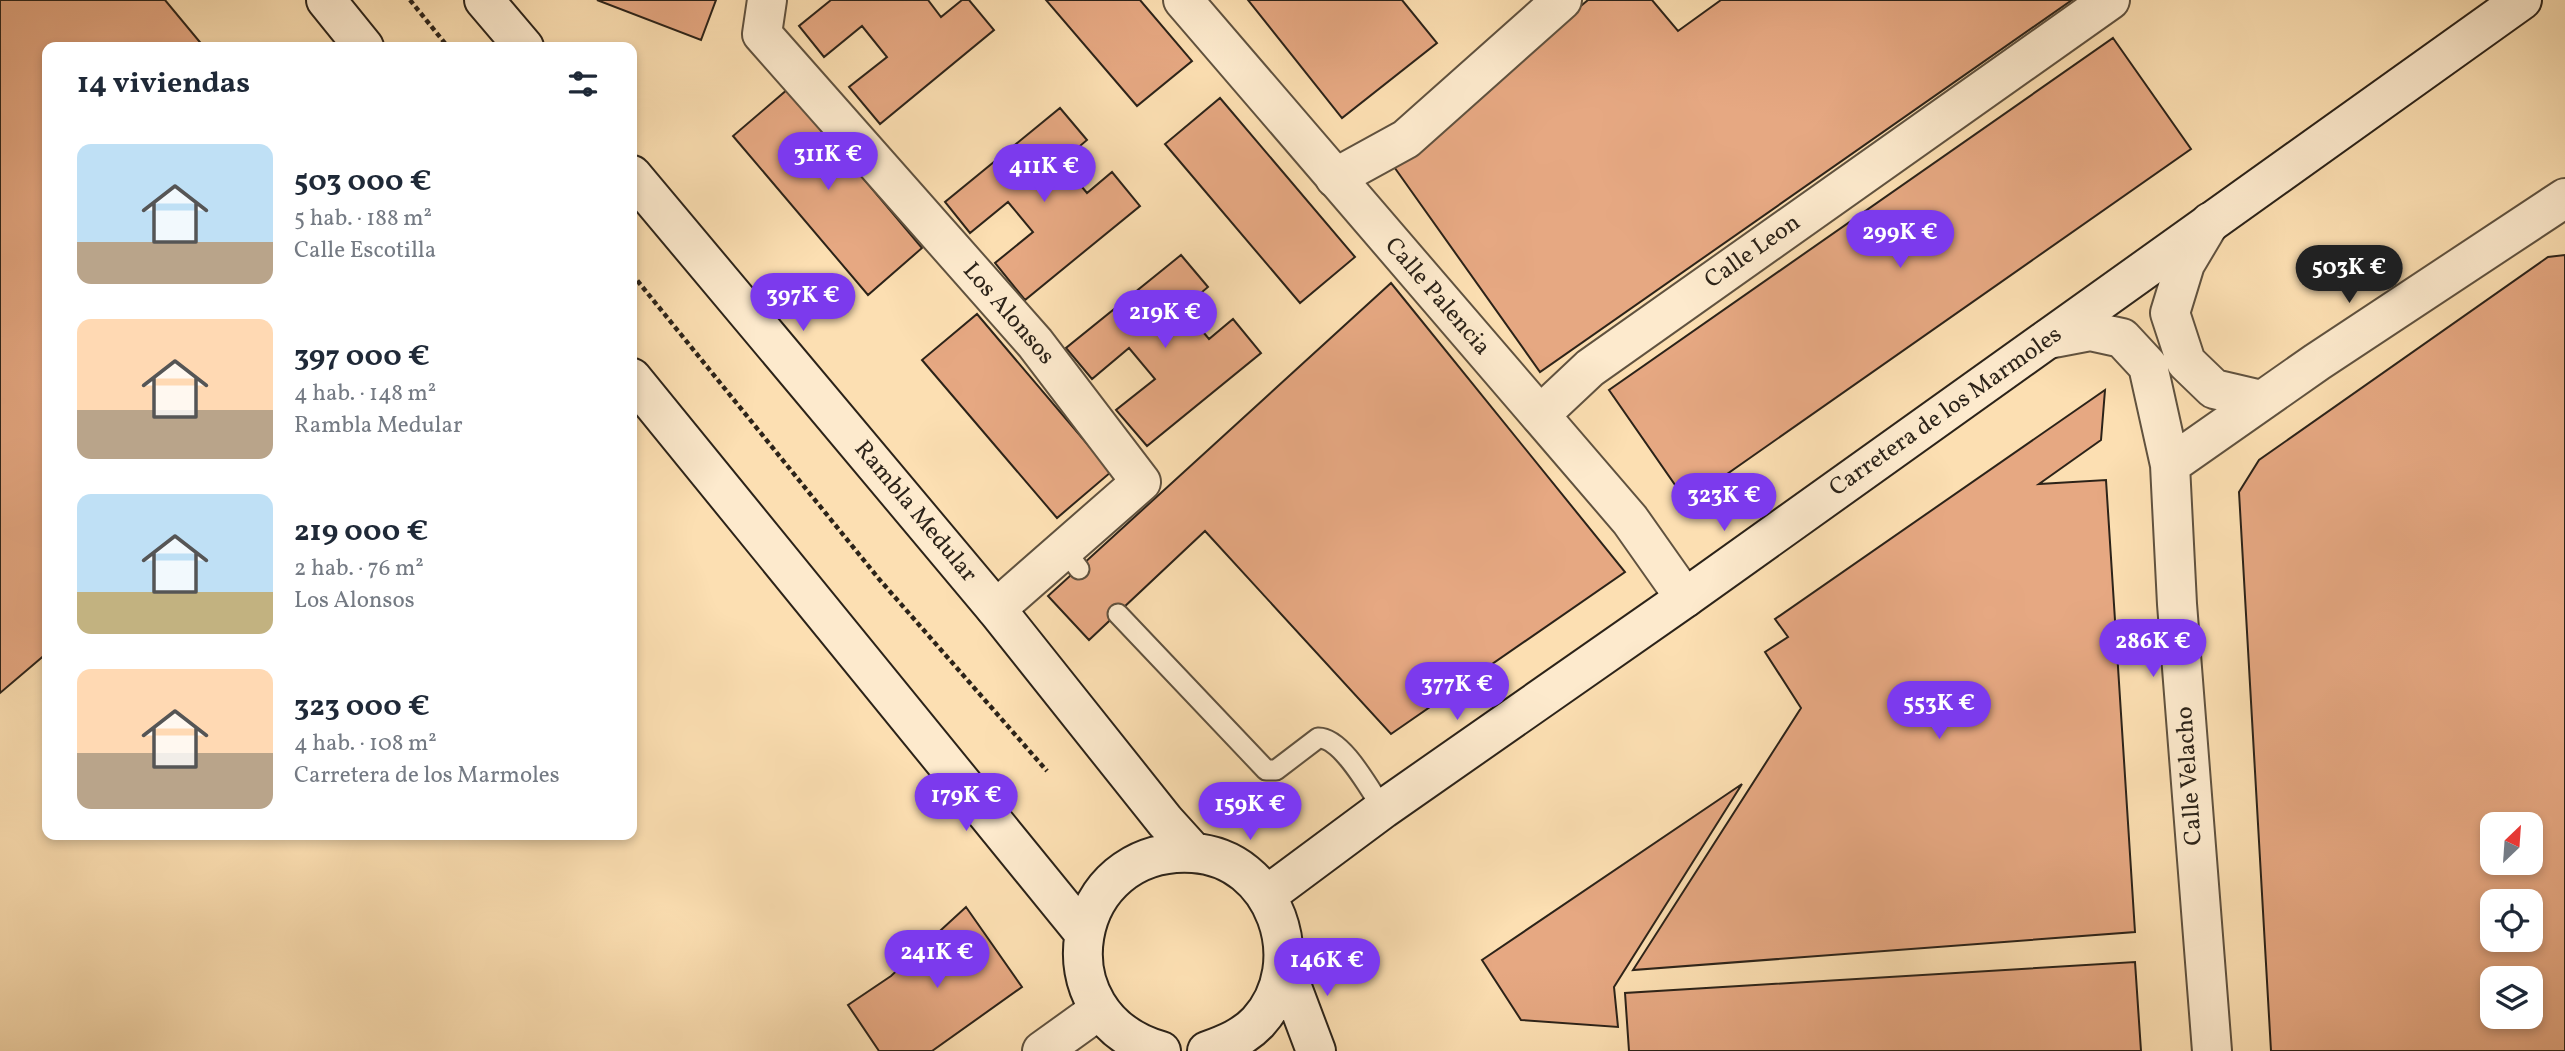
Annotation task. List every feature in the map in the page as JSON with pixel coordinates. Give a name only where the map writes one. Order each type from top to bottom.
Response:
[{"type":"street","points":[[326,0],[361,42]]},
{"type":"street","points":[[484,0],[520,42]]},
{"type":"street","name":"Los Alonsos","points":[[767,0],[762,34],[1035,343],[1142,482],[1072,559],[996,609]]},
{"type":"street","name":"Calle Palencia","points":[[1183,0],[1630,520],[1685,598]]},
{"type":"street","points":[[1335,178],[1406,139],[1562,0]]},
{"type":"street","name":"Calle Leon","points":[[1540,415],[1590,368],[2110,0]]},
{"type":"street","name":"Carretera de los Marmoles","points":[[1266,896],[1383,809],[1685,598],[2118,289],[2505,4]]},
{"type":"street","name":"Rambla Medular","points":[[637,181],[996,609],[1165,821],[1194,853]]},
{"type":"street","points":[[2170,465],[2261,400],[2565,198]]},
{"type":"street","points":[[2210,222],[2185,264],[2170,313],[2186,362],[2214,389],[2261,400]]},
{"type":"street","points":[[2118,289],[2143,297],[2170,313]]},
{"type":"street","name":"Calle Velacho","points":[[2048,339],[2090,331],[2122,338],[2148,366],[2170,465],[2177,604],[2212,1051]]},
{"type":"street","points":[[637,384],[1084,933]]},
{"type":"street","points":[[1149,1049],[1118,1030],[1099,1010],[1087,986],[1082,960],[1084,933],[1094,905],[1112,881],[1146,860],[1164,854],[1194,853],[1222,860],[1247,875],[1266,896],[1278,918],[1284,942],[1284,966],[1275,997],[1257,1023],[1232,1042],[1207,1051]]},
{"type":"street","points":[[1284,966],[1316,1051]]},
{"type":"street","points":[[1042,1051],[1099,1010]]},
{"type":"lane","points":[[1118,614],[1256,763],[1266,770],[1276,770],[1318,738],[1326,738],[1334,742],[1359,773],[1383,809]]},
{"type":"path","points":[[410,0],[444,42]]},
{"type":"path","points":[[637,280],[879,579],[1047,771]]},
{"type":"building","points":[[0,0],[165,0],[200,42],[42,42],[42,657],[0,693]]},
{"type":"building","points":[[597,0],[716,0],[701,40]]},
{"type":"building","points":[[831,0],[928,0],[941,17],[962,0],[969,0],[994,30],[880,124],[849,87],[887,57],[862,26],[824,57],[799,26]]},
{"type":"building","points":[[1046,0],[1140,0],[1192,61],[1137,106]]},
{"type":"building","points":[[1248,0],[1402,0],[1437,43],[1342,118]]},
{"type":"building","points":[[1588,0],[1652,0],[1678,31],[1721,0],[2072,0],[1540,372],[1392,164]]},
{"type":"building","points":[[2113,38],[2191,149],[1687,502],[1609,390]]},
{"type":"building","points":[[788,89],[922,248],[868,295],[733,136]]},
{"type":"building","points":[[1220,98],[1355,257],[1300,303],[1165,144]]},
{"type":"building","points":[[1060,108],[1087,140],[1061,162],[1087,193],[1112,172],[1140,206],[1025,300],[995,263],[1033,232],[1008,202],[970,233],[945,202]]},
{"type":"building","points":[[1181,255],[1208,287],[1183,308],[1209,339],[1233,319],[1261,353],[1147,446],[1116,410],[1155,379],[1129,348],[1092,379],[1066,348]]},
{"type":"building","points":[[2565,255],[2565,1051],[2271,1051],[2239,492],[2259,460],[2548,257]]},
{"type":"building","points":[[1391,283],[1625,572],[1391,734],[1205,531],[1089,640],[1048,596]]},
{"type":"building","points":[[977,314],[1111,472],[1057,518],[922,360]]},
{"type":"building","points":[[2105,390],[2101,440],[2039,484],[2106,480],[2135,932],[1633,970],[1801,708],[1765,652],[1788,637],[1775,619]]},
{"type":"building","points":[[1742,784],[1614,987],[1618,1027],[1521,1020],[1482,960]]},
{"type":"building","points":[[966,907],[1022,987],[932,1051],[879,1051],[848,1005],[891,976]]},
{"type":"building","points":[[2135,962],[2141,1051],[1629,1051],[1625,993]]}]
